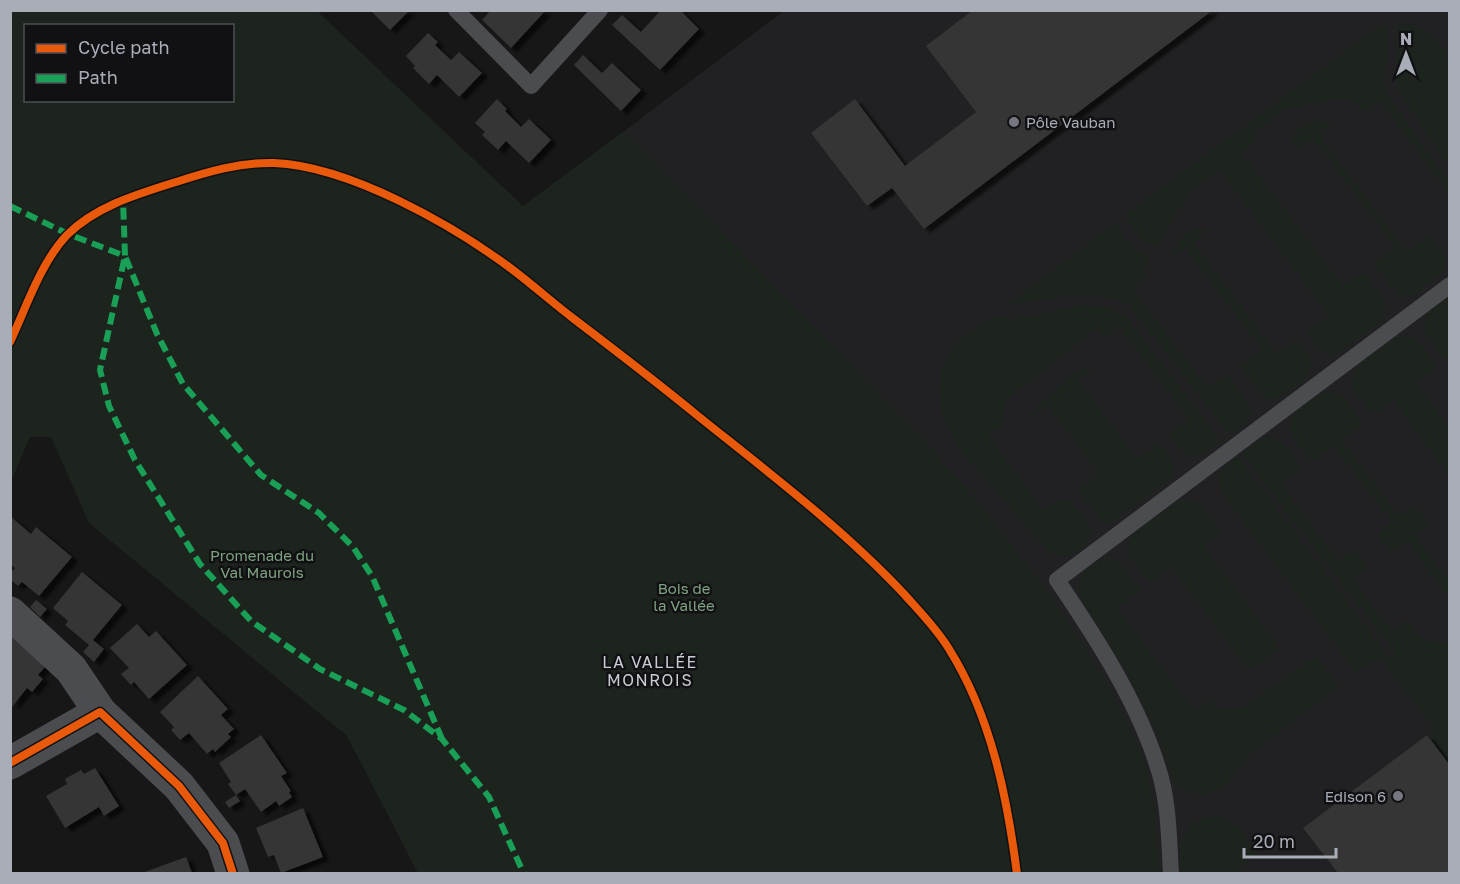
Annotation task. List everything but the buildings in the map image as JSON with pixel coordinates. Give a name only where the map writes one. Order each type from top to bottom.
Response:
[{"type":"street","points":[[10,613],[71,669],[100,712],[179,786],[223,843],[233,873]]},
{"type":"street","points":[[10,763],[100,712]]},
{"type":"lane","points":[[456,10],[531,86],[600,10]]},
{"type":"lane","points":[[1171,873],[1167,809],[1161,777],[1150,745],[1129,698],[1097,639],[1057,580],[1449,285]]},
{"type":"shaded area","points":[[784,11],[1449,11],[1449,873],[1152,873],[619,135]]},
{"type":"green space","name":"Bois de la Vallée","points":[[11,10],[317,11],[523,206],[624,131],[920,436],[969,491],[1049,593],[1112,691],[1144,760],[1155,809],[1159,873],[418,873],[347,736],[89,523],[51,437],[30,437],[11,481]]},
{"type":"green space","points":[[1409,24],[1432,36],[1449,58],[1449,167],[1396,87],[1398,25]]},
{"type":"green space","points":[[1387,25],[1385,91],[1449,182],[1449,194],[1379,100],[1364,112],[1354,100],[1345,98],[1285,109],[1252,134],[1256,140],[1241,152],[1343,286],[1363,272],[1384,300],[1386,311],[1381,321],[1339,353],[1329,354],[1320,350],[1307,333],[1329,315],[1219,169],[1189,193],[1156,247],[1143,241],[1124,216],[1376,28]]},
{"type":"green space","points":[[1315,121],[1333,123],[1318,134],[1407,252],[1430,235],[1446,257],[1445,270],[1409,298],[1398,295],[1374,264],[1395,247],[1313,138],[1297,149],[1293,134],[1304,124]]},
{"type":"green space","points":[[1115,223],[1134,249],[1151,256],[1144,269],[1147,276],[1132,288],[1208,388],[1226,374],[1248,403],[1251,415],[1249,420],[1230,435],[1129,305],[1115,299],[1085,295],[1008,305]]},
{"type":"green space","points":[[1197,228],[1207,231],[1193,242],[1277,354],[1297,340],[1310,357],[1312,366],[1309,372],[1298,385],[1283,395],[1270,400],[1264,397],[1240,366],[1262,349],[1185,248],[1170,259],[1184,234]]},
{"type":"green space","points":[[1449,296],[1449,357],[1446,360],[1430,340],[1424,326],[1429,313]]},
{"type":"green space","points":[[1081,305],[1109,307],[1125,315],[1221,441],[1197,456],[1192,457],[1182,451],[1169,434],[1189,419],[1119,327],[1104,338],[1096,329],[1011,396],[1004,409],[1002,425],[988,436],[1044,511],[1066,498],[1088,524],[1091,534],[1082,549],[1071,555],[1058,556],[1047,550],[959,448],[944,417],[939,385],[948,356],[958,342],[994,317],[1022,318]]},
{"type":"green space","points":[[1400,335],[1417,341],[1436,367],[1416,383],[1449,427],[1449,475],[1393,400],[1373,415],[1353,388],[1352,377],[1362,363]]},
{"type":"green space","points":[[1088,367],[1093,368],[1078,380],[1137,459],[1159,443],[1173,462],[1175,470],[1171,478],[1106,524],[1078,489],[1099,473],[1048,406],[1033,417],[1031,415],[1074,372]]},
{"type":"green space","points":[[1326,391],[1343,397],[1363,424],[1342,440],[1400,517],[1415,505],[1430,524],[1415,536],[1449,582],[1449,597],[1407,541],[1392,552],[1377,534],[1392,522],[1334,446],[1312,462],[1296,441],[1290,428],[1294,414]]},
{"type":"green space","points":[[1265,436],[1282,443],[1302,468],[1281,484],[1338,561],[1354,550],[1368,568],[1353,580],[1392,631],[1407,620],[1424,639],[1449,643],[1449,764],[1427,735],[1435,729],[1379,657],[1357,673],[1226,499],[1219,485],[1219,475],[1225,466],[1237,456],[1385,652],[1391,659],[1397,655],[1241,453]]},
{"type":"green space","points":[[1186,499],[1198,503],[1222,532],[1204,547],[1281,649],[1249,670],[1171,567],[1150,583],[1128,554],[1127,546],[1136,533],[1153,518]]},
{"type":"green space","points":[[1110,558],[1119,562],[1140,590],[1117,608],[1194,711],[1209,700],[1222,710],[1239,710],[1316,656],[1339,686],[1250,754],[1226,785],[1220,789],[1204,794],[1184,789],[1173,777],[1155,727],[1137,691],[1079,594],[1078,587],[1086,570],[1103,559]]},
{"type":"green space","points":[[1214,816],[1235,825],[1259,854],[1238,870],[1240,873],[1180,873],[1180,853],[1188,829],[1203,819]]},
{"type":"marked path","points":[[10,206],[68,234],[125,256],[123,199]]},
{"type":"marked path","points":[[442,739],[372,576],[353,547],[319,513],[261,475],[183,384],[157,334],[125,256],[100,370],[109,406],[135,460],[200,564],[251,621],[320,669],[404,710],[442,739],[489,797],[524,874]]},
{"type":"cycle path","points":[[10,342],[49,258],[78,225],[118,202],[200,175],[224,168],[261,163],[303,167],[367,186],[431,217],[513,270],[668,391],[856,546],[922,614],[944,642],[964,675],[976,701],[1002,786],[1017,874]]},
{"type":"cycle path","points":[[10,763],[100,712],[179,786],[223,843],[233,874]]},
{"type":"place","name":"Pôle Vauban","points":[[1014,122]]},
{"type":"place","name":"Edison 6","points":[[1398,796]]},
{"type":"district","name":"LA VALLÉE MONROIS","points":[[650,671]]},
{"type":"park label","name":"Promenade du Val Maurois","points":[[262,564]]}]
